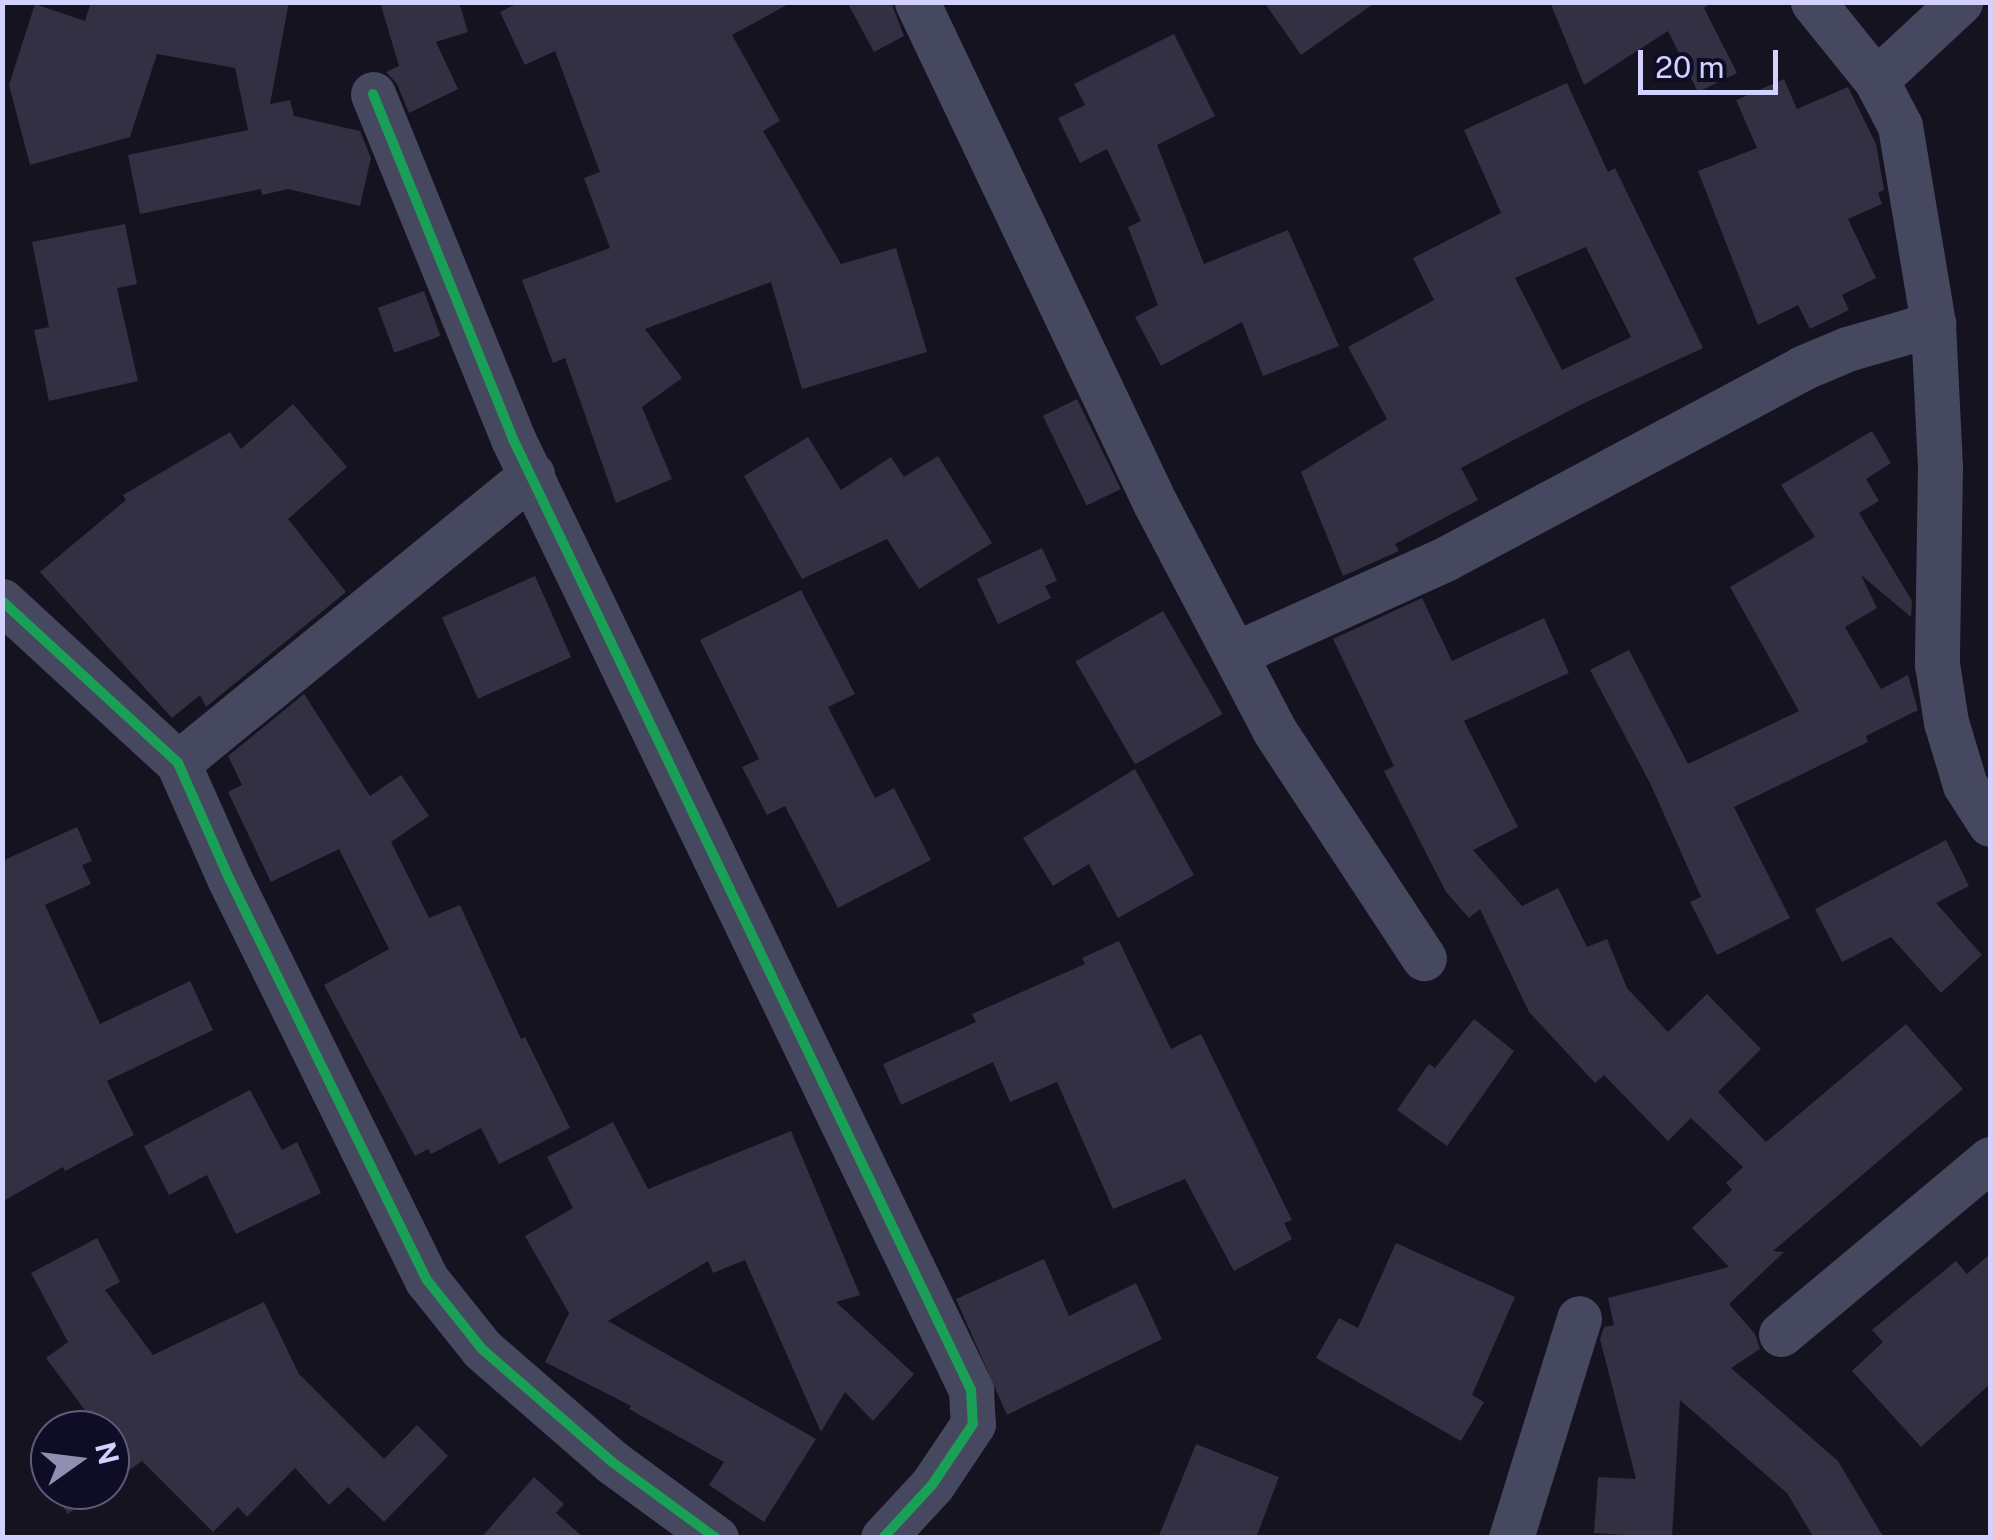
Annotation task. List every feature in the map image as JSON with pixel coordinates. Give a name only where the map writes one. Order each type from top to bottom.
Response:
[{"type":"street","points":[[917,2],[1155,503],[1274,730],[1424,958]]},
{"type":"street","points":[[1813,2],[1876,80],[1900,126],[1933,324],[1940,465],[1938,664],[1946,722],[1965,785],[1990,824]]},
{"type":"street","points":[[1876,80],[1960,2]]},
{"type":"street","points":[[373,94],[513,440],[970,1390],[973,1424],[932,1485],[883,1538]]},
{"type":"street","points":[[1235,654],[1445,559],[1802,368],[1847,349],[1933,324]]},
{"type":"street","points":[[178,763],[532,474]]},
{"type":"street","points":[[2,601],[178,763],[237,895],[427,1280],[482,1349],[612,1462],[716,1538]]},
{"type":"street","points":[[1781,1334],[1990,1159]]},
{"type":"street","points":[[1511,1538],[1580,1318]]},
{"type":"building","points":[[91,2],[289,2],[270,104],[290,100],[294,116],[360,131],[371,158],[360,206],[288,189],[262,195],[261,189],[140,214],[128,155],[248,130],[235,68],[157,54],[130,137],[30,165],[9,85],[35,4],[85,21]]},
{"type":"building","points":[[380,2],[459,2],[468,32],[436,42],[458,89],[409,113],[397,84],[386,72],[399,66]]},
{"type":"building","points":[[520,2],[792,2],[732,35],[780,121],[763,131],[841,264],[896,248],[927,352],[802,389],[771,282],[645,329],[682,378],[642,407],[672,479],[616,503],[565,358],[553,363],[522,280],[610,248],[584,178],[600,172],[555,51],[525,65],[500,12]]},
{"type":"building","points":[[847,2],[891,2],[904,36],[874,52]]},
{"type":"building","points":[[1264,2],[1376,2],[1301,55]]},
{"type":"building","points":[[1550,2],[1713,2],[1704,8],[1737,73],[1698,92],[1668,31],[1584,85]]},
{"type":"building","points":[[1174,34],[1215,116],[1157,145],[1204,264],[1288,230],[1339,346],[1263,376],[1242,322],[1161,366],[1135,317],[1158,305],[1128,227],[1141,221],[1107,149],[1080,163],[1058,118],[1085,105],[1074,84]]},
{"type":"building","points":[[1784,79],[1797,109],[1848,87],[1876,144],[1884,190],[1878,193],[1882,204],[1848,219],[1876,278],[1842,295],[1849,310],[1810,329],[1798,305],[1758,325],[1698,171],[1757,148],[1736,100]]},
{"type":"building","points":[[1567,83],[1608,172],[1615,168],[1703,348],[1580,405],[1461,468],[1478,500],[1395,544],[1399,551],[1343,576],[1301,472],[1387,419],[1348,347],[1434,300],[1413,258],[1501,213],[1464,130]],"holes":[[[1586,247],[1631,337],[1562,370],[1515,278]]]},
{"type":"building","points":[[125,224],[137,284],[117,288],[138,381],[49,401],[34,330],[49,327],[32,242]]},
{"type":"building","points":[[424,291],[440,336],[394,353],[378,308]]},
{"type":"building","points":[[1077,399],[1121,489],[1087,506],[1043,416]]},
{"type":"building","points":[[293,404],[347,467],[288,519],[346,592],[206,707],[200,695],[172,718],[40,572],[126,500],[123,495],[230,432],[241,449]]},
{"type":"building","points":[[1872,431],[1891,463],[1866,479],[1879,501],[1859,513],[1912,601],[1911,617],[1861,575],[1877,608],[1845,627],[1881,689],[1908,675],[1918,710],[1866,736],[1868,742],[1734,807],[1790,918],[1717,955],[1690,902],[1701,897],[1650,783],[1590,670],[1629,650],[1688,764],[1799,711],[1730,587],[1815,537],[1781,485]]},
{"type":"building","points":[[808,437],[841,490],[891,457],[904,477],[938,456],[992,543],[919,589],[887,539],[802,579],[744,476]]},
{"type":"building","points":[[1042,548],[1057,581],[1045,586],[1051,598],[998,624],[977,579]]},
{"type":"building","points":[[535,576],[571,657],[478,699],[442,617]]},
{"type":"building","points":[[801,590],[855,694],[828,707],[875,798],[894,788],[931,860],[838,908],[785,806],[767,815],[742,767],[759,759],[700,640]]},
{"type":"building","points":[[1422,598],[1452,661],[1544,618],[1569,673],[1464,721],[1518,827],[1473,850],[1522,906],[1558,888],[1587,947],[1607,939],[1627,988],[1668,1032],[1707,994],[1761,1049],[1718,1092],[1766,1142],[1906,1024],[1963,1089],[1773,1251],[1784,1252],[1729,1304],[1755,1334],[1760,1349],[1731,1368],[1838,1461],[1884,1538],[1814,1538],[1787,1493],[1680,1400],[1672,1538],[1594,1533],[1598,1477],[1636,1479],[1600,1339],[1604,1327],[1614,1325],[1608,1298],[1729,1267],[1692,1228],[1732,1190],[1726,1183],[1743,1167],[1691,1118],[1668,1141],[1604,1075],[1595,1083],[1529,1012],[1480,909],[1469,918],[1446,892],[1384,771],[1394,766],[1333,639]]},
{"type":"building","points":[[1163,611],[1222,714],[1135,765],[1076,662]]},
{"type":"building","points":[[304,694],[370,796],[401,775],[429,816],[391,842],[429,918],[460,905],[521,1039],[525,1037],[570,1128],[499,1164],[481,1128],[431,1154],[428,1149],[415,1156],[324,985],[389,949],[339,849],[271,882],[228,792],[242,785],[228,756]]},
{"type":"building","points":[[1135,769],[1194,875],[1118,918],[1089,864],[1053,886],[1023,838]]},
{"type":"building","points":[[77,827],[92,861],[82,865],[91,884],[45,905],[100,1024],[190,981],[213,1030],[107,1081],[134,1135],[65,1171],[63,1167],[2,1202],[2,861]]},
{"type":"building","points":[[1946,840],[1969,886],[1936,903],[1982,955],[1941,993],[1891,937],[1842,962],[1815,909]]},
{"type":"building","points":[[1119,941],[1171,1049],[1201,1034],[1292,1220],[1284,1223],[1292,1239],[1234,1271],[1185,1179],[1113,1209],[1057,1082],[1010,1102],[993,1062],[901,1105],[883,1064],[976,1022],[972,1014],[1085,964],[1082,958]]},
{"type":"building","points":[[1474,1019],[1514,1051],[1447,1146],[1397,1110],[1429,1064],[1435,1068]]},
{"type":"building","points":[[250,1090],[282,1150],[297,1142],[321,1193],[236,1234],[207,1175],[169,1195],[144,1146]]},
{"type":"building","points":[[613,1122],[648,1189],[791,1131],[860,1295],[836,1302],[914,1374],[873,1421],[845,1392],[821,1432],[745,1260],[713,1273],[708,1261],[608,1321],[816,1439],[764,1522],[709,1485],[724,1462],[629,1409],[631,1406],[545,1362],[569,1313],[525,1236],[573,1208],[547,1157]]},
{"type":"building","points":[[97,1238],[120,1282],[105,1290],[153,1355],[264,1302],[299,1374],[384,1459],[417,1425],[448,1456],[384,1522],[348,1487],[329,1505],[295,1468],[247,1517],[238,1507],[213,1532],[142,1461],[130,1470],[130,1410],[85,1410],[46,1358],[68,1342],[31,1273]]},
{"type":"building","points":[[1396,1243],[1515,1297],[1472,1395],[1484,1402],[1461,1441],[1316,1358],[1339,1318],[1358,1328]]},
{"type":"building","points":[[1990,1254],[1990,1384],[1921,1447],[1852,1371],[1883,1342],[1872,1330],[1956,1261],[1967,1274]]},
{"type":"building","points":[[1044,1259],[1069,1316],[1136,1283],[1162,1339],[1007,1415],[956,1299]]},
{"type":"building","points":[[1196,1444],[1279,1477],[1256,1538],[1158,1538]]},
{"type":"building","points":[[534,1477],[564,1504],[556,1513],[584,1538],[481,1538]]},
{"type":"cycle path","points":[[373,94],[513,439],[971,1390],[973,1424],[932,1485],[883,1538]]},
{"type":"cycle path","points":[[2,601],[178,763],[229,878],[427,1280],[482,1349],[612,1462],[716,1538]]}]
